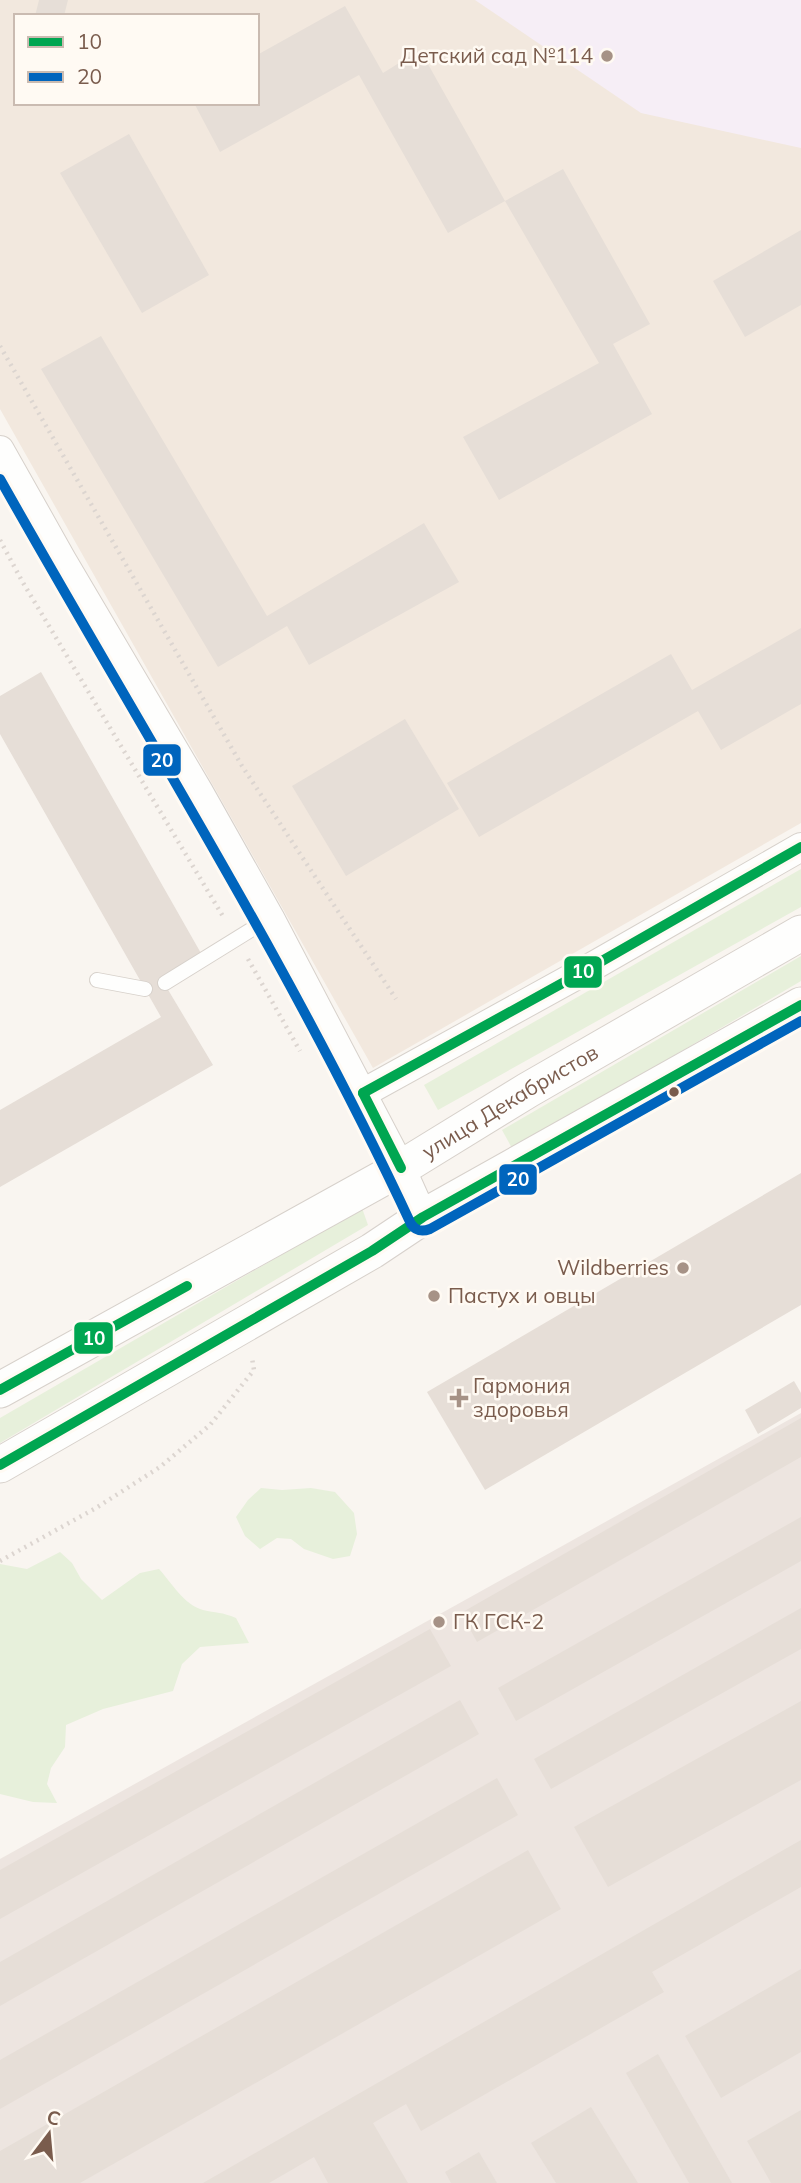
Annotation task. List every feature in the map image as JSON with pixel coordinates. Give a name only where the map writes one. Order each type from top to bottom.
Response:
[{"type":"street","points":[[0,450],[200,792],[270,918],[363,1093],[423,1217]]},
{"type":"street","points":[[363,1093],[801,847]]},
{"type":"street","name":"улица Декабристов","points":[[0,1390],[401,1168],[528,1090],[801,933]]},
{"type":"street","points":[[0,1465],[372,1251],[423,1217],[801,1005]]},
{"type":"lane","points":[[164,983],[270,918]]},
{"type":"lane","points":[[97,980],[145,989]]},
{"type":"path","points":[[0,345],[242,766],[396,999]]},
{"type":"path","points":[[0,540],[300,1051]]},
{"type":"path","points":[[0,1561],[96,1508],[149,1474],[210,1425],[254,1370],[245,1323]]},
{"type":"shaded area","points":[[0,0],[801,0],[801,823],[373,1068],[0,409]]},
{"type":"shaded area","points":[[475,0],[801,0],[801,148],[641,113]]},
{"type":"shaded area","points":[[801,1413],[801,2183],[0,2183],[0,1859]]},
{"type":"green space","points":[[801,869],[801,907],[438,1110],[424,1085]]},
{"type":"green space","points":[[801,956],[801,981],[513,1150],[502,1130]]},
{"type":"green space","points":[[362,1208],[368,1225],[0,1443],[0,1418]]},
{"type":"green space","points":[[261,1488],[311,1488],[335,1492],[354,1513],[357,1534],[350,1556],[333,1559],[304,1549],[291,1539],[277,1538],[260,1549],[245,1536],[236,1517]]},
{"type":"green space","points":[[60,1552],[102,1600],[140,1573],[159,1569],[178,1592],[196,1607],[236,1618],[249,1643],[200,1647],[182,1664],[173,1691],[103,1709],[66,1725],[65,1747],[51,1768],[47,1784],[57,1803],[33,1802],[0,1794],[0,1564],[27,1569]]},
{"type":"building","points":[[39,0],[68,0],[64,14],[36,14]]},
{"type":"building","points":[[345,6],[383,73],[420,50],[505,201],[448,233],[359,75],[220,152],[195,105],[259,105],[259,54]]},
{"type":"building","points":[[129,134],[209,275],[142,313],[60,173]]},
{"type":"building","points":[[563,169],[650,324],[613,344],[652,414],[499,500],[463,437],[599,363],[505,201]]},
{"type":"building","points":[[801,230],[801,305],[745,337],[713,281]]},
{"type":"building","points":[[101,336],[267,616],[424,523],[459,582],[309,665],[287,626],[218,667],[41,369]]},
{"type":"building","points":[[801,628],[801,704],[721,750],[698,711],[479,837],[447,783],[671,654],[692,690]]},
{"type":"building","points":[[41,672],[202,955],[161,978],[213,1065],[0,1187],[0,1110],[161,1017],[0,734],[0,696]]},
{"type":"building","points":[[405,719],[459,809],[346,876],[292,786]]},
{"type":"building","points":[[801,1173],[801,1305],[485,1490],[427,1392]]},
{"type":"building","points":[[794,1381],[801,1393],[801,1408],[758,1434],[745,1410]]},
{"type":"building","points":[[801,1418],[801,1457],[477,1642],[461,1613]]},
{"type":"building","points":[[801,1517],[801,1561],[516,1721],[498,1688]]},
{"type":"building","points":[[801,1608],[801,1649],[551,1789],[534,1759]]},
{"type":"building","points":[[430,1629],[451,1666],[0,1919],[0,1870]]},
{"type":"building","points":[[460,1700],[479,1734],[0,2006],[0,1962]]},
{"type":"building","points":[[801,1701],[801,1780],[608,1887],[574,1827]]},
{"type":"building","points":[[497,1778],[518,1815],[0,2109],[0,2060]]},
{"type":"building","points":[[801,1840],[801,1887],[652,1972],[664,1992],[421,2131],[406,2104],[373,2123],[408,2183],[328,2183],[314,2157],[269,2183],[203,2183]]},
{"type":"building","points":[[528,1850],[561,1909],[80,2183],[0,2183],[0,2151]]},
{"type":"building","points":[[801,1969],[801,2052],[721,2098],[685,2036]]},
{"type":"building","points":[[658,2054],[732,2183],[689,2183],[626,2073]]},
{"type":"building","points":[[591,2107],[638,2183],[556,2183],[531,2143]]},
{"type":"building","points":[[801,2110],[801,2183],[771,2183],[747,2141]]},
{"type":"building","points":[[479,2152],[497,2183],[451,2183],[445,2172]]},
{"type":"transit line","name":"20","points":[[0,479],[265,940],[316,1033],[415,1228],[422,1231],[430,1229],[801,1021]]},
{"type":"transit line","name":"10","points":[[363,1093],[801,847]]},
{"type":"transit line","name":"10","points":[[0,1465],[372,1251],[423,1217],[801,1005]]},
{"type":"transit line","name":"10","points":[[363,1093],[401,1168]]},
{"type":"transit line","name":"10","points":[[0,1390],[187,1286]]},
{"type":"place","name":"Детский сад №114","points":[[607,56]]},
{"type":"place","name":"Wildberries","points":[[683,1268]]},
{"type":"place","name":"Пастух и овцы","points":[[434,1296]]},
{"type":"place","name":"Гармония здоровья","points":[[459,1398]]},
{"type":"place","name":"ГК ГСК-2","points":[[439,1622]]}]
